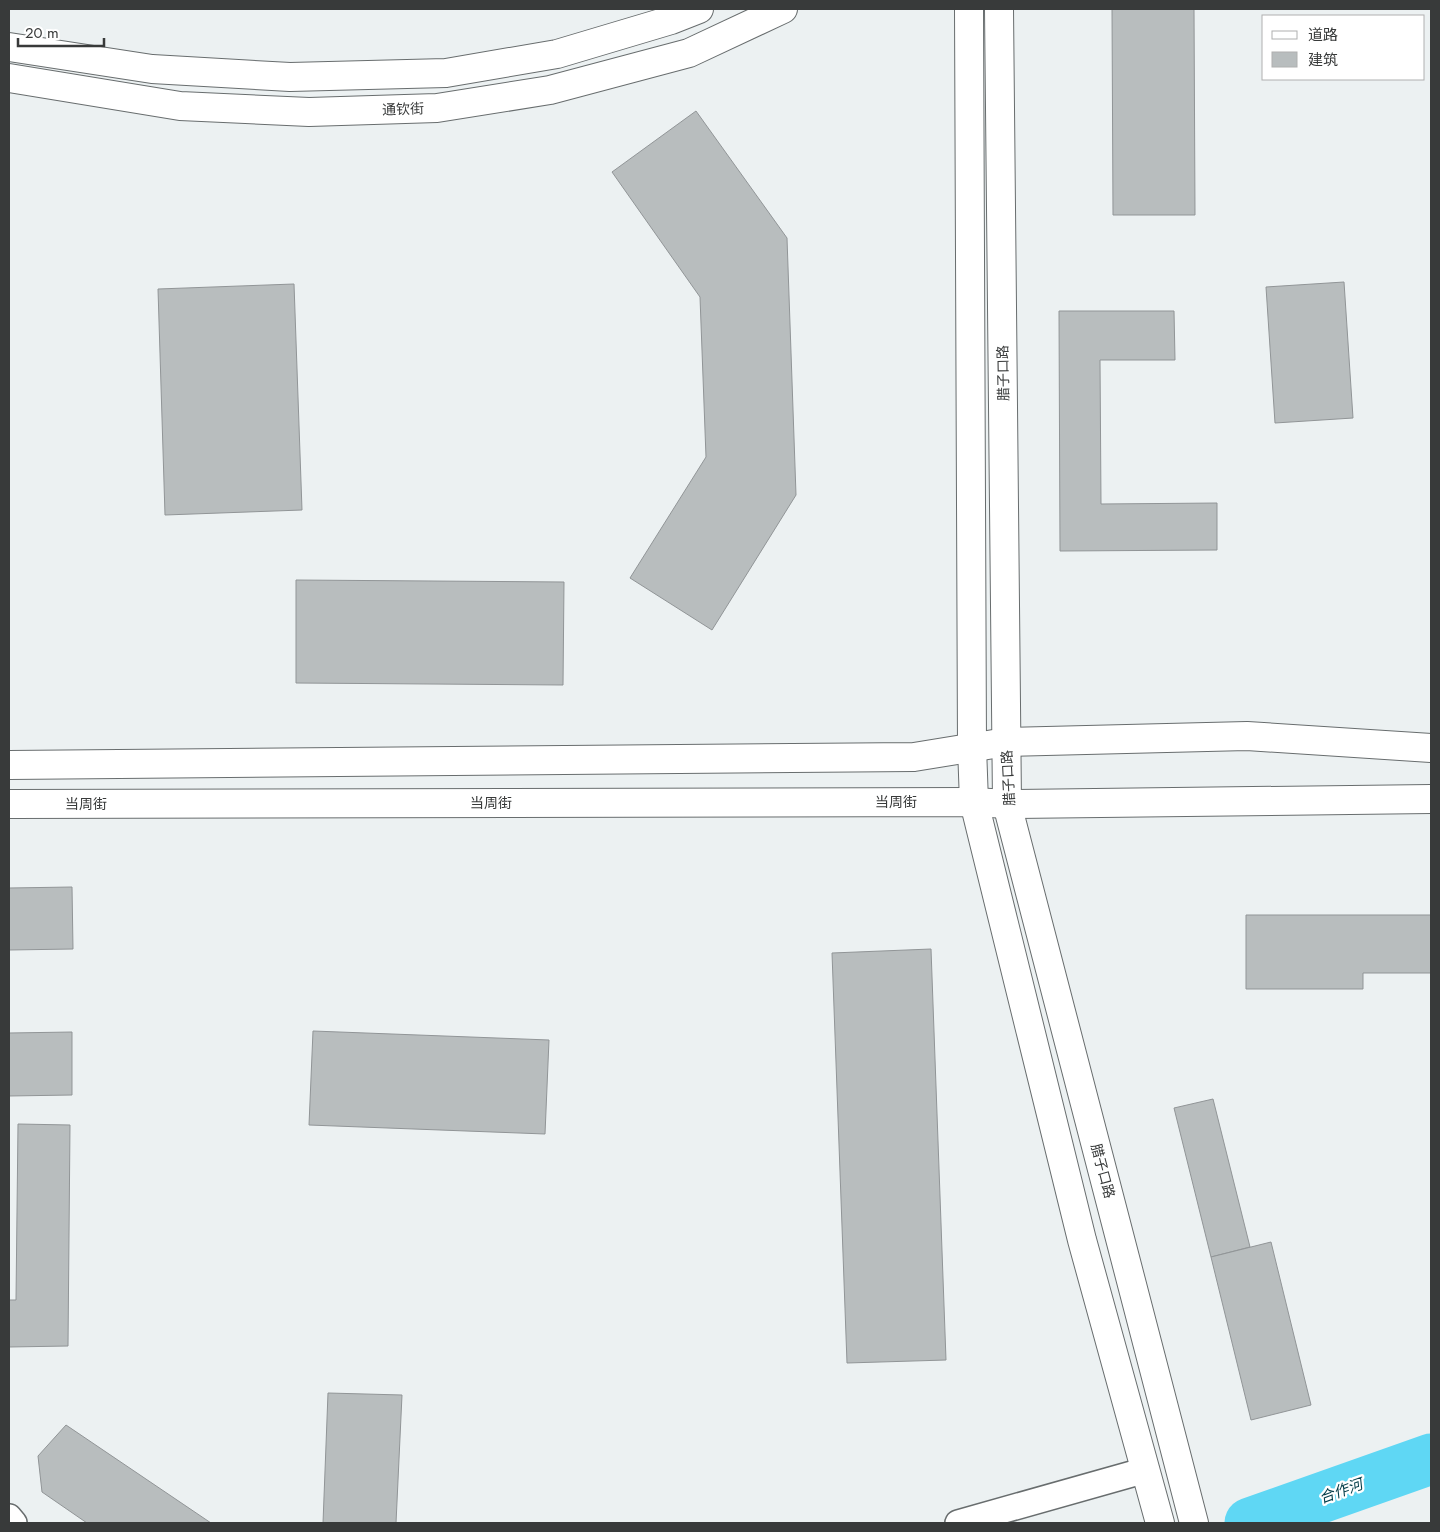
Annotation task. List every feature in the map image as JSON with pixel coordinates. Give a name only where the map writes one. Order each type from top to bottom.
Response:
[{"type":"main road","points":[[9,47],[162,70],[290,77],[446,73],[556,54],[671,20],[699,9]]},
{"type":"main road","name":"通钦街","points":[[9,78],[180,106],[309,112],[437,108],[550,90],[689,53],[783,9]]},
{"type":"main road","points":[[969,9],[972,748],[974,802],[1082,1240],[1149,1477],[1160,1523]]},
{"type":"main road","name":"腊子口路","points":[[999,9],[1007,804],[1194,1523]]},
{"type":"main road","points":[[9,765],[914,757],[1006,742],[1247,736],[1431,748]]},
{"type":"main road","name":"当周街","points":[[9,804],[974,802],[1007,804],[1431,799]]},
{"type":"street","points":[[958,1523],[1149,1477]]},
{"type":"street","points":[[9,1518],[14,1523]]},
{"type":"building","points":[[1112,9],[1194,9],[1195,215],[1113,215]]},
{"type":"building","points":[[696,111],[787,238],[796,495],[712,630],[630,578],[706,457],[700,297],[612,172]]},
{"type":"building","points":[[1344,282],[1353,418],[1275,423],[1266,287]]},
{"type":"building","points":[[294,284],[302,510],[165,515],[158,289]]},
{"type":"building","points":[[1059,311],[1174,311],[1175,360],[1100,360],[1101,504],[1217,503],[1217,550],[1060,551]]},
{"type":"building","points":[[296,580],[564,582],[563,685],[296,683]]},
{"type":"building","points":[[72,887],[73,949],[9,950],[9,888]]},
{"type":"building","points":[[1246,915],[1431,915],[1431,973],[1363,973],[1363,989],[1246,989]]},
{"type":"building","points":[[931,949],[946,1360],[847,1363],[832,953]]},
{"type":"building","points":[[313,1031],[549,1040],[545,1134],[309,1125]]},
{"type":"building","points":[[72,1032],[72,1095],[9,1096],[9,1033]]},
{"type":"building","points":[[1213,1099],[1250,1247],[1211,1257],[1174,1108]]},
{"type":"building","points":[[18,1124],[70,1125],[68,1346],[9,1347],[9,1300],[16,1300]]},
{"type":"building","points":[[1271,1242],[1311,1405],[1251,1420],[1211,1257]]},
{"type":"building","points":[[328,1393],[402,1395],[396,1523],[323,1523]]},
{"type":"building","points":[[66,1425],[211,1523],[87,1523],[42,1492],[38,1456]]},
{"type":"waterway","name":"合作河","points":[[1250,1523],[1431,1459]]}]
